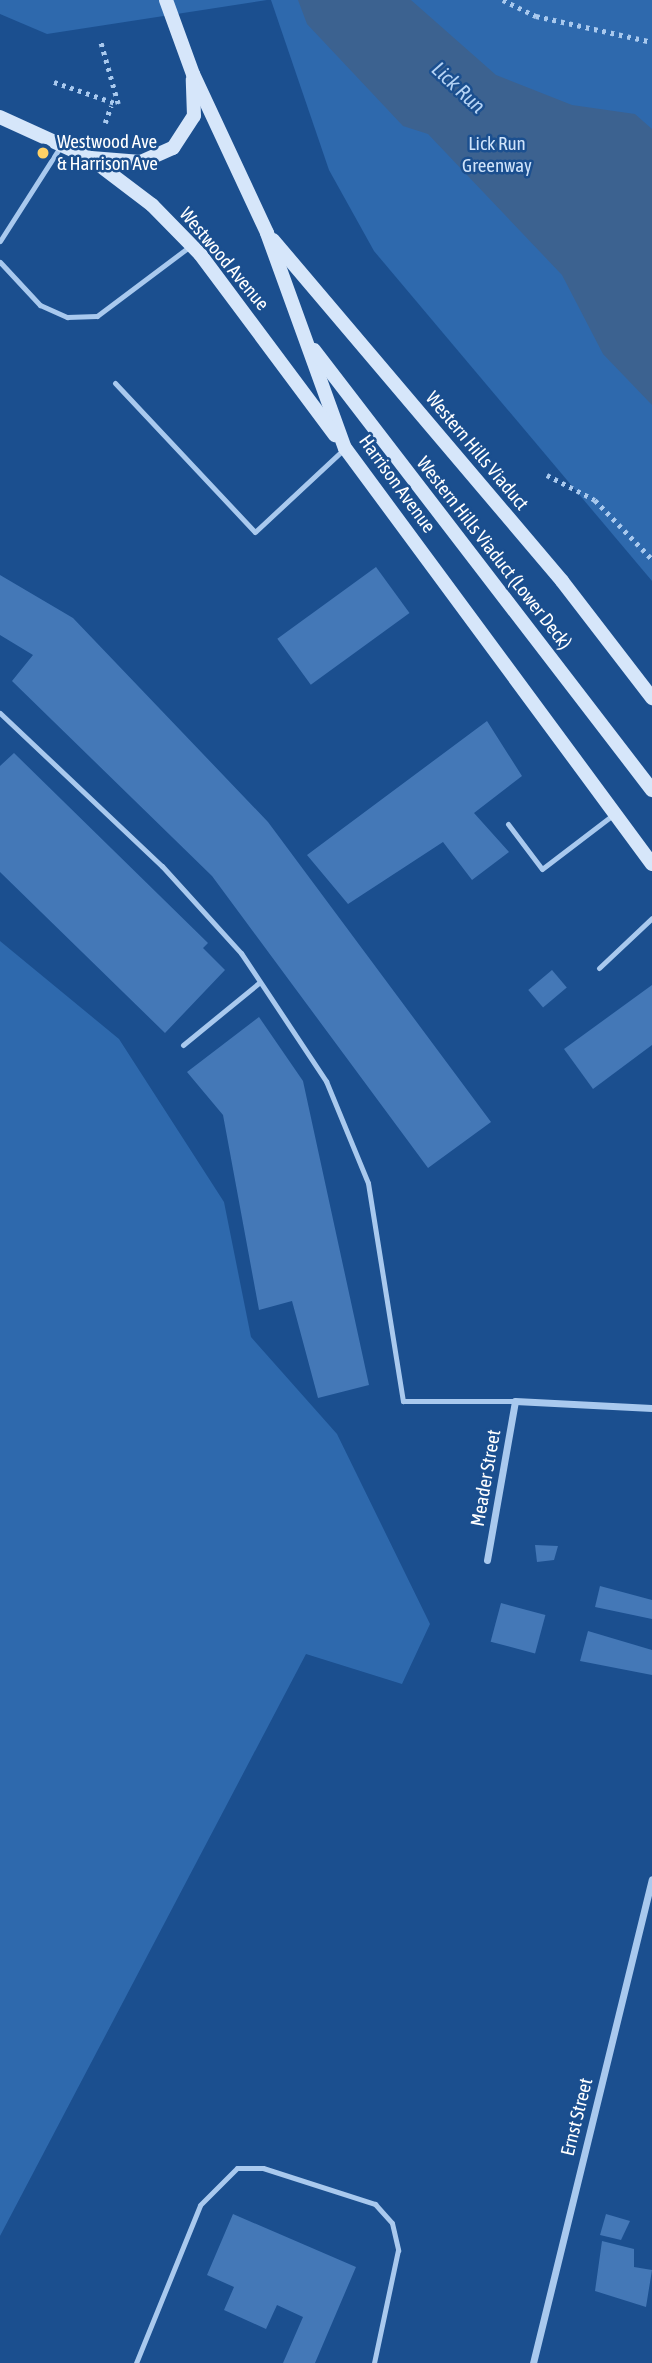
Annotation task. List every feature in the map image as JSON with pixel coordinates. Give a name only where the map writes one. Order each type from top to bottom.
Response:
[{"type":"main road","name":"Harrison Avenue","points":[[168,4],[193,74],[267,233],[345,448],[652,864]]},
{"type":"main road","points":[[90,158],[141,162],[173,148],[194,116],[193,74]]},
{"type":"main road","name":"Westwood Avenue","points":[[0,117],[90,158],[192,245],[345,448]]},
{"type":"main road","name":"Western Hills Viaduct","points":[[267,233],[562,581],[652,698]]},
{"type":"main road","name":"Western Hills Viaduct (Lower Deck)","points":[[306,339],[652,790]]},
{"type":"street","points":[[515,1401],[652,1409]]},
{"type":"street","name":"Meader Street","points":[[487,1560],[515,1401]]},
{"type":"street","name":"Ernst Street","points":[[533,2363],[652,1880]]},
{"type":"lane","points":[[0,241],[61,145]]},
{"type":"lane","points":[[0,262],[40,305],[67,317],[97,316],[192,245]]},
{"type":"lane","points":[[115,383],[255,532],[345,448]]},
{"type":"lane","points":[[0,713],[162,866],[260,982],[326,1081],[368,1182],[403,1401],[515,1401]]},
{"type":"lane","points":[[508,824],[542,869],[615,814]]},
{"type":"lane","points":[[599,968],[652,918]]},
{"type":"lane","points":[[183,1045],[260,982]]},
{"type":"lane","points":[[136,2363],[200,2205],[237,2168],[263,2168],[375,2204],[392,2223],[398,2249],[374,2363]]},
{"type":"path","points":[[503,0],[536,16],[652,42]]},
{"type":"path","points":[[100,40],[121,95],[111,106],[105,122]]},
{"type":"path","points":[[54,82],[111,106]]},
{"type":"path","points":[[547,475],[595,500],[652,559]]},
{"type":"green space","points":[[0,0],[267,0],[47,34],[0,14]]},
{"type":"green space","name":"Lick Run Greenway","points":[[271,0],[652,0],[652,581],[374,251],[329,170]]},
{"type":"green space","points":[[0,941],[119,1039],[224,1202],[251,1337],[337,1434],[430,1624],[402,1684],[306,1654],[0,2236]]},
{"type":"water","name":"Lick Run","points":[[298,0],[411,0],[496,75],[572,105],[635,114],[652,129],[652,405],[603,354],[562,275],[428,134],[403,126],[307,24]]},
{"type":"building","points":[[376,567],[410,613],[311,685],[277,639]]},
{"type":"building","points":[[0,575],[73,618],[268,822],[491,1122],[428,1168],[212,876],[12,681],[33,655],[0,635]]},
{"type":"building","points":[[487,721],[522,776],[474,813],[509,852],[472,880],[443,842],[348,904],[307,855]]},
{"type":"building","points":[[14,753],[208,943],[203,948],[225,970],[165,1033],[0,872],[0,766]]},
{"type":"building","points":[[552,970],[567,988],[543,1008],[528,990]]},
{"type":"building","points":[[652,985],[652,1045],[593,1089],[564,1049]]},
{"type":"building","points":[[259,1017],[303,1081],[369,1385],[318,1398],[292,1301],[259,1310],[223,1115],[187,1072]]},
{"type":"building","points":[[535,1545],[558,1546],[554,1560],[537,1562]]},
{"type":"building","points":[[600,1586],[652,1600],[652,1619],[595,1607]]},
{"type":"building","points":[[501,1603],[545,1615],[535,1654],[491,1642]]},
{"type":"building","points":[[588,1631],[652,1650],[652,1675],[580,1661]]},
{"type":"building","points":[[233,2214],[356,2267],[315,2363],[283,2363],[303,2317],[277,2305],[266,2329],[224,2310],[234,2287],[207,2275]]},
{"type":"building","points":[[606,2214],[630,2221],[621,2240],[600,2235]]},
{"type":"building","points":[[602,2241],[634,2249],[634,2267],[652,2270],[646,2307],[595,2291]]},
{"type":"place","name":"Westwood Ave & Harrison Ave","points":[[43,153]]}]
